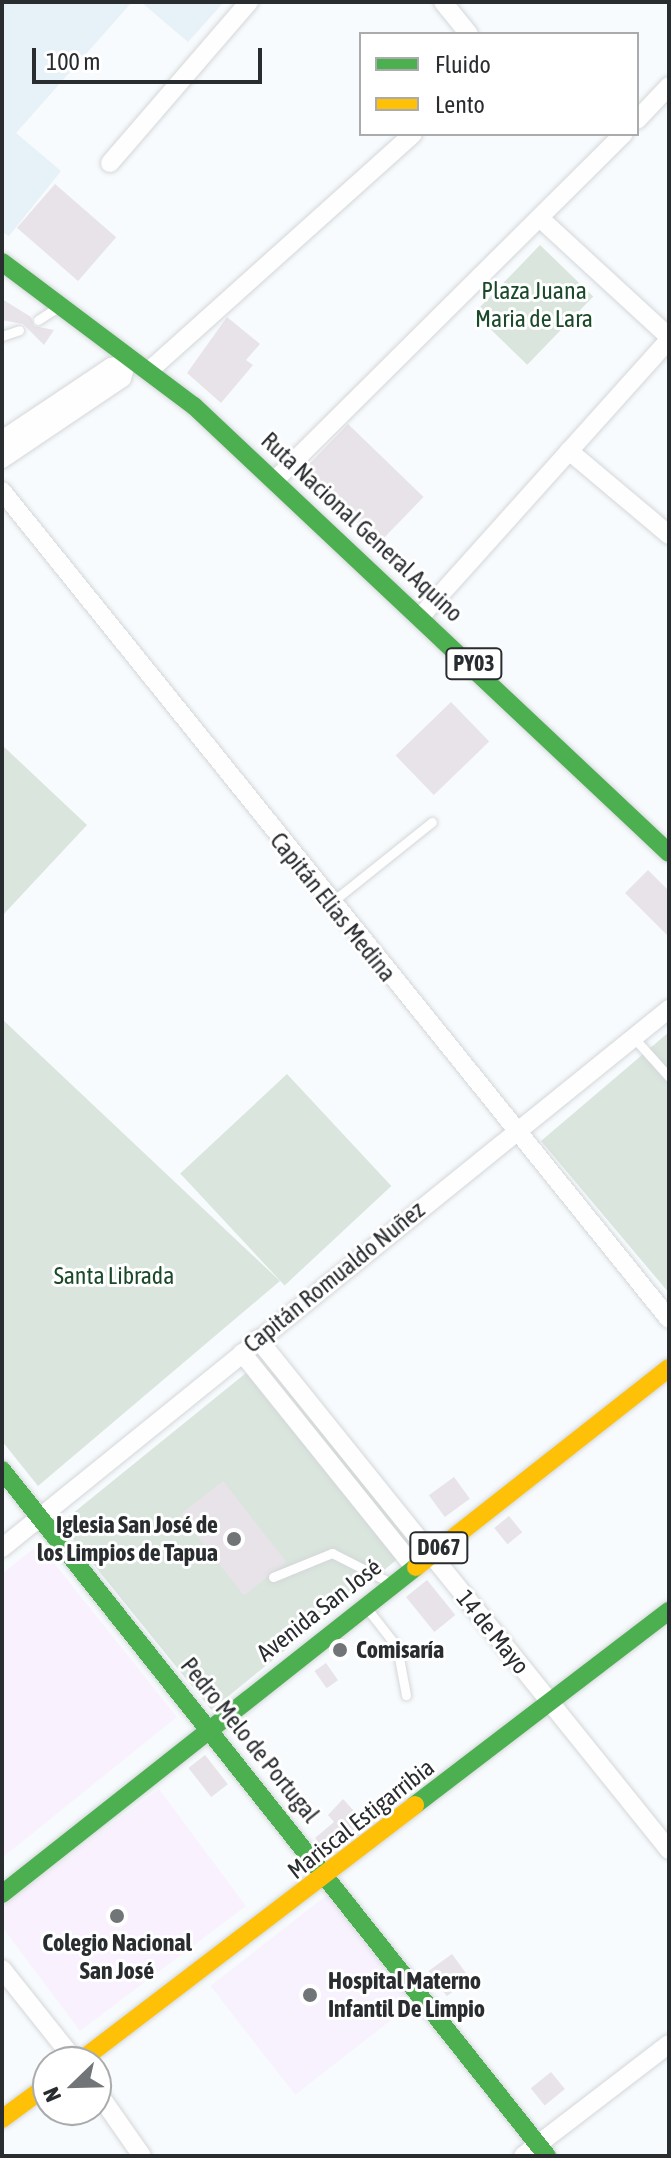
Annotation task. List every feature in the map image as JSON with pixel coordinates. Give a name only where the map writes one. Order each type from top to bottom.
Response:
[{"type":"main road","name":"Ruta Nacional General Aquino","points":[[2,262],[63,303],[131,365],[276,479],[423,614],[669,853]]},
{"type":"main road","name":"Avenida San José","points":[[2,1894],[208,1726],[669,1368]]},
{"type":"main road","name":"Pedro Melo de Portugal","points":[[2,1470],[328,1877],[536,2152]]},
{"type":"main road","name":"Mariscal Estigarribia","points":[[99,2046],[328,1877],[549,1701],[669,1611]]},
{"type":"main road","points":[[2,2119],[32,2097]]},
{"type":"street","points":[[110,163],[249,2]]},
{"type":"street","points":[[443,2],[467,32]]},
{"type":"street","points":[[639,118],[668,89]]},
{"type":"street","points":[[2,440],[131,365],[411,136]]},
{"type":"street","points":[[276,479],[543,221],[622,136]]},
{"type":"street","points":[[423,614],[669,338],[543,221]]},
{"type":"street","points":[[2,459],[122,378],[131,365]]},
{"type":"street","points":[[569,451],[669,535]]},
{"type":"street","name":"Capitán Elias Medina","points":[[2,491],[329,904],[669,1319]]},
{"type":"street","name":"Capitán Romualdo Nuñez","points":[[2,1548],[385,1233],[519,1136],[669,1009]]},
{"type":"street","name":"14 de Mayo","points":[[258,1339],[669,1850]]},
{"type":"street","points":[[242,1353],[414,1567]]},
{"type":"street","points":[[2,1969],[64,2046]]},
{"type":"street","points":[[536,2152],[669,2044]]},
{"type":"street","points":[[112,2113],[142,2156]]},
{"type":"lane","points":[[38,320],[63,303]]},
{"type":"lane","points":[[2,336],[19,330]]},
{"type":"lane","points":[[329,904],[432,822]]},
{"type":"lane","points":[[635,1039],[669,1077]]},
{"type":"lane","points":[[273,1577],[332,1553],[392,1584]]},
{"type":"lane","points":[[365,1605],[397,1647],[406,1695]]},
{"type":"shaded area","points":[[2,2],[132,2],[16,133],[61,171],[9,236],[2,232]]},
{"type":"shaded area","points":[[141,2],[224,2],[188,42]]},
{"type":"shaded area","points":[[39,1544],[177,1717],[2,1858],[2,1574]]},
{"type":"shaded area","name":"Colegio Nacional San José","points":[[159,1789],[246,1906],[80,2031],[2,1927],[2,1906]]},
{"type":"shaded area","name":"Hospital Materno Infantil De Limpio","points":[[327,1895],[412,2004],[295,2095],[210,1986]]},
{"type":"green space","name":"Plaza Juana Maria de Lara","points":[[540,245],[593,296],[527,365],[474,313]]},
{"type":"green space","points":[[2,745],[87,825],[2,916]]},
{"type":"green space","name":"Santa Librada","points":[[2,1019],[280,1281],[38,1486],[2,1441]]},
{"type":"green space","points":[[669,1032],[669,1293],[541,1141]]},
{"type":"green space","points":[[287,1074],[391,1186],[285,1285],[180,1174]]},
{"type":"green space","points":[[260,1358],[414,1546],[413,1547],[410,1549]]},
{"type":"green space","points":[[246,1373],[397,1560],[211,1710],[60,1523]]},
{"type":"building","points":[[55,184],[116,237],[78,281],[17,228]]},
{"type":"building","points":[[2,299],[31,317],[34,326],[54,330],[44,345],[23,324],[2,320]]},
{"type":"building","points":[[227,317],[260,344],[246,360],[253,365],[221,403],[187,373]]},
{"type":"building","points":[[348,424],[424,497],[379,543],[304,470]]},
{"type":"building","points":[[451,702],[489,742],[434,795],[396,755]]},
{"type":"building","points":[[648,870],[669,891],[669,937],[625,893]]},
{"type":"building","points":[[454,1477],[470,1499],[445,1517],[429,1495]]},
{"type":"building","name":"Iglesia San José de los Limpios de Tapua","points":[[223,1481],[286,1562],[244,1595],[180,1514]]},
{"type":"building","points":[[509,1516],[522,1532],[507,1544],[494,1528]]},
{"type":"building","points":[[427,1580],[455,1615],[434,1632],[406,1597]]},
{"type":"building","points":[[326,1663],[338,1680],[327,1688],[315,1671]]},
{"type":"building","points":[[205,1755],[228,1784],[211,1797],[188,1768]]},
{"type":"building","points":[[343,1799],[364,1822],[326,1852],[315,1838],[334,1822],[328,1815]]},
{"type":"building","points":[[452,1954],[470,1979],[447,1996],[429,1971]]},
{"type":"building","points":[[551,2072],[565,2089],[545,2105],[531,2088]]},
{"type":"traffic: fast","points":[[2,262],[194,406],[669,853]]},
{"type":"traffic: fast","points":[[2,1470],[547,2156]]},
{"type":"traffic: fast","points":[[2,1894],[416,1567]]},
{"type":"traffic: fast","points":[[415,1805],[669,1611]]},
{"type":"traffic: slow","points":[[416,1567],[669,1368]]},
{"type":"traffic: slow","points":[[100,2046],[415,1805]]},
{"type":"traffic: slow","points":[[2,2119],[32,2097]]},
{"type":"place","name":"Iglesia San José de los Limpios de Tapua","points":[[234,1539]]},
{"type":"place","name":"Comisaría","points":[[340,1650]]},
{"type":"place","name":"Colegio Nacional San José","points":[[117,1916]]},
{"type":"place","name":"Hospital Materno Infantil De Limpio","points":[[310,1995]]}]
